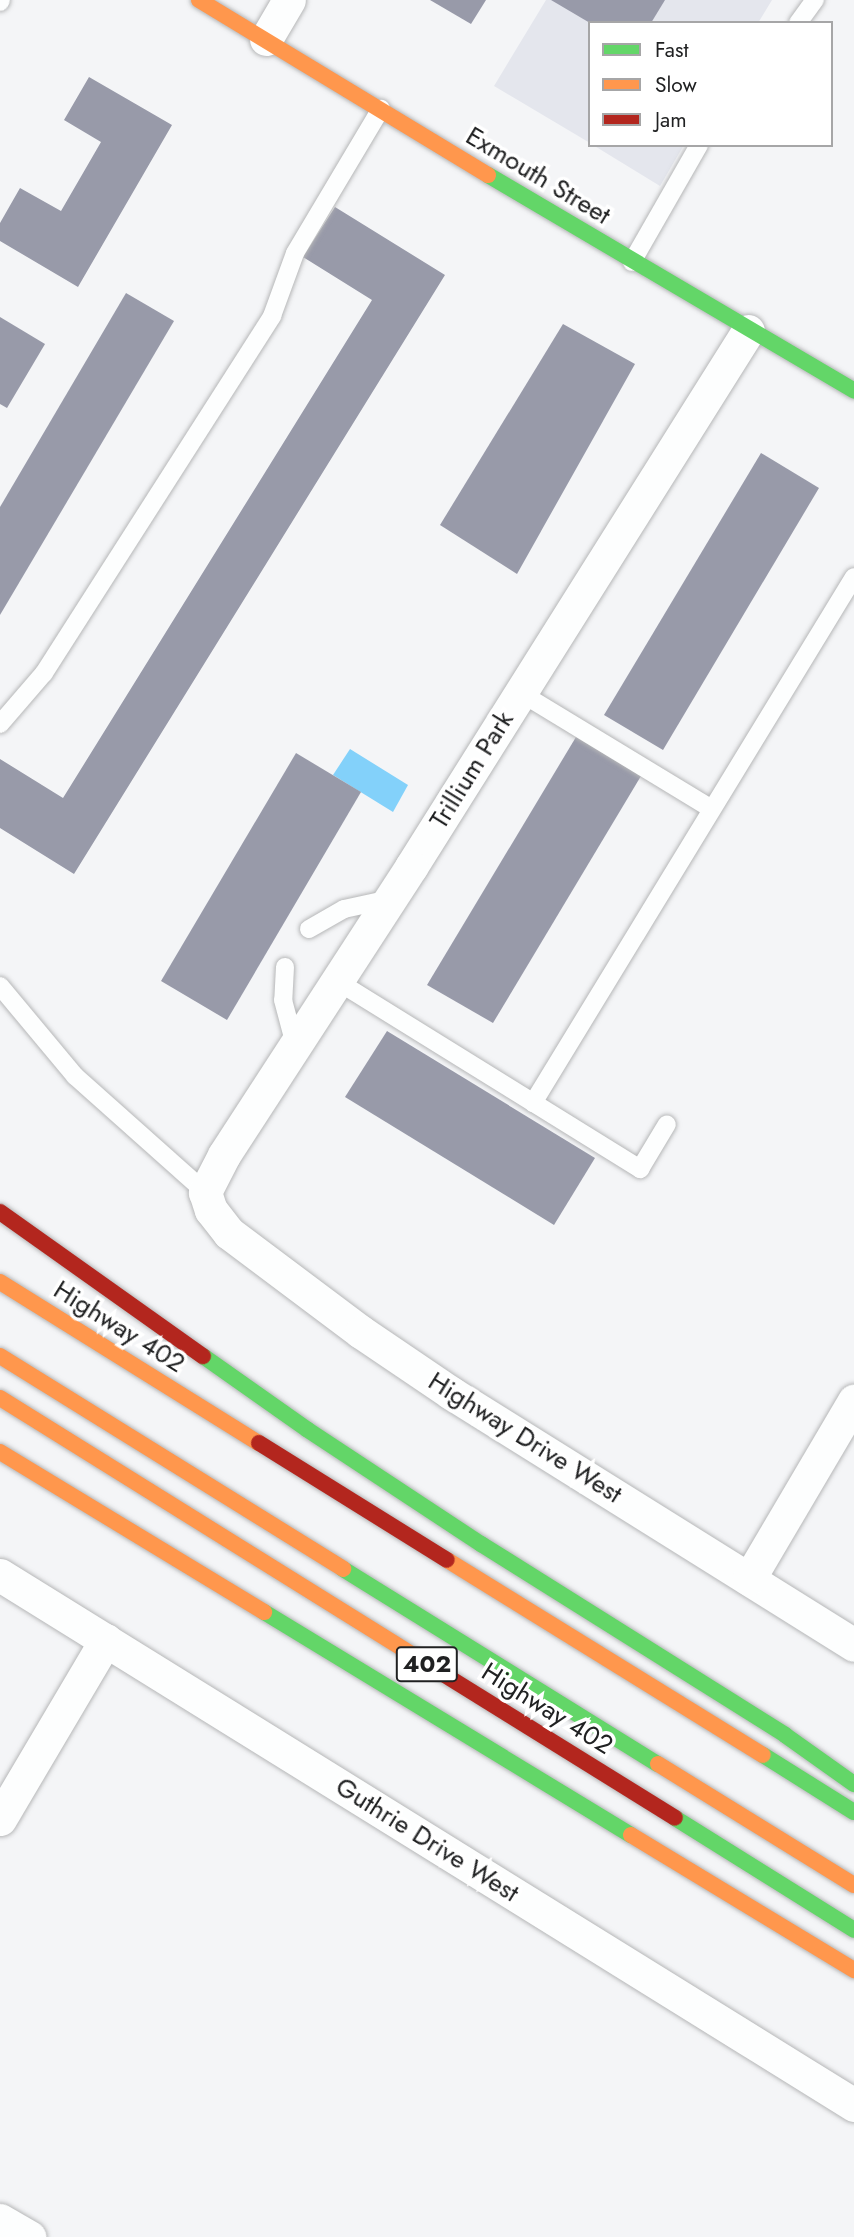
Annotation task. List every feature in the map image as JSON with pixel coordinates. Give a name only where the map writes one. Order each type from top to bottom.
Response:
[{"type":"main road","name":"Exmouth Street","points":[[200,0],[632,262],[854,391]]},
{"type":"main road","points":[[0,1212],[308,1430],[481,1544],[785,1735],[854,1784]]},
{"type":"main road","name":"Highway 402","points":[[0,1282],[854,1812]]},
{"type":"main road","points":[[0,1356],[854,1885]]},
{"type":"main road","name":"Highway 402","points":[[0,1398],[854,1930]]},
{"type":"main road","points":[[0,1452],[854,1970]]},
{"type":"street","points":[[266,39],[289,0]]},
{"type":"street","name":"Trillium Park","points":[[208,1201],[224,1154],[390,899],[748,331]]},
{"type":"street","name":"Highway Drive West","points":[[208,1201],[229,1233],[372,1340],[451,1393],[854,1645]]},
{"type":"street","points":[[749,1579],[854,1401]]},
{"type":"street","name":"Guthrie Drive West","points":[[0,1575],[854,2105]]},
{"type":"street","points":[[0,1819],[106,1640]]},
{"type":"street","points":[[0,2220],[29,2237]]},
{"type":"lane","points":[[799,21],[814,0]]},
{"type":"lane","points":[[0,724],[44,673],[272,316],[295,253],[380,109]]},
{"type":"lane","points":[[632,262],[698,147]]},
{"type":"lane","points":[[533,1103],[854,577]]},
{"type":"lane","points":[[521,693],[712,809]]},
{"type":"lane","points":[[309,929],[344,909],[390,899]]},
{"type":"lane","points":[[285,967],[283,1000],[295,1045]]},
{"type":"lane","points":[[337,981],[640,1169],[667,1124]]},
{"type":"lane","points":[[0,986],[75,1076],[208,1201]]},
{"type":"shaded area","points":[[546,0],[772,0],[759,21],[588,21],[588,142],[494,86]]},
{"type":"shaded area","points":[[596,147],[683,147],[660,186]]},
{"type":"water","points":[[350,749],[408,785],[393,812],[333,775]]},
{"type":"building","points":[[430,0],[486,0],[471,24]]},
{"type":"building","points":[[551,0],[665,0],[652,21],[588,22]]},
{"type":"building","points":[[89,77],[172,125],[78,287],[0,241],[0,223],[20,188],[61,211],[101,142],[64,120]]},
{"type":"building","points":[[335,207],[445,275],[74,874],[0,828],[0,759],[63,798],[372,300],[303,257]]},
{"type":"building","points":[[126,293],[174,321],[0,615],[0,507]]},
{"type":"building","points":[[0,317],[45,344],[7,408],[0,404]]},
{"type":"building","points":[[563,324],[635,364],[517,574],[440,525]]},
{"type":"building","points":[[761,453],[819,488],[663,750],[604,715]]},
{"type":"building","points":[[576,737],[641,776],[493,1023],[427,985]]},
{"type":"building","points":[[296,753],[361,792],[227,1020],[161,981]]},
{"type":"building","points":[[387,1031],[595,1158],[554,1225],[345,1097]]},
{"type":"traffic: fast","points":[[488,175],[854,391]]},
{"type":"traffic: fast","points":[[203,1356],[308,1430],[481,1544],[785,1735],[854,1784]]},
{"type":"traffic: fast","points":[[343,1569],[658,1764]]},
{"type":"traffic: fast","points":[[264,1612],[631,1835]]},
{"type":"traffic: fast","points":[[763,1755],[854,1812]]},
{"type":"traffic: fast","points":[[675,1818],[854,1930]]},
{"type":"traffic: slow","points":[[199,0],[488,175]]},
{"type":"traffic: slow","points":[[0,1282],[259,1443]]},
{"type":"traffic: slow","points":[[0,1356],[343,1569]]},
{"type":"traffic: slow","points":[[0,1398],[419,1659]]},
{"type":"traffic: slow","points":[[0,1452],[264,1612]]},
{"type":"traffic: slow","points":[[447,1560],[763,1755]]},
{"type":"traffic: slow","points":[[658,1764],[854,1885]]},
{"type":"traffic: slow","points":[[631,1835],[854,1970]]},
{"type":"traffic: jam","points":[[0,1212],[203,1356]]},
{"type":"traffic: jam","points":[[259,1443],[447,1560]]},
{"type":"traffic: jam","points":[[419,1659],[675,1818]]}]
